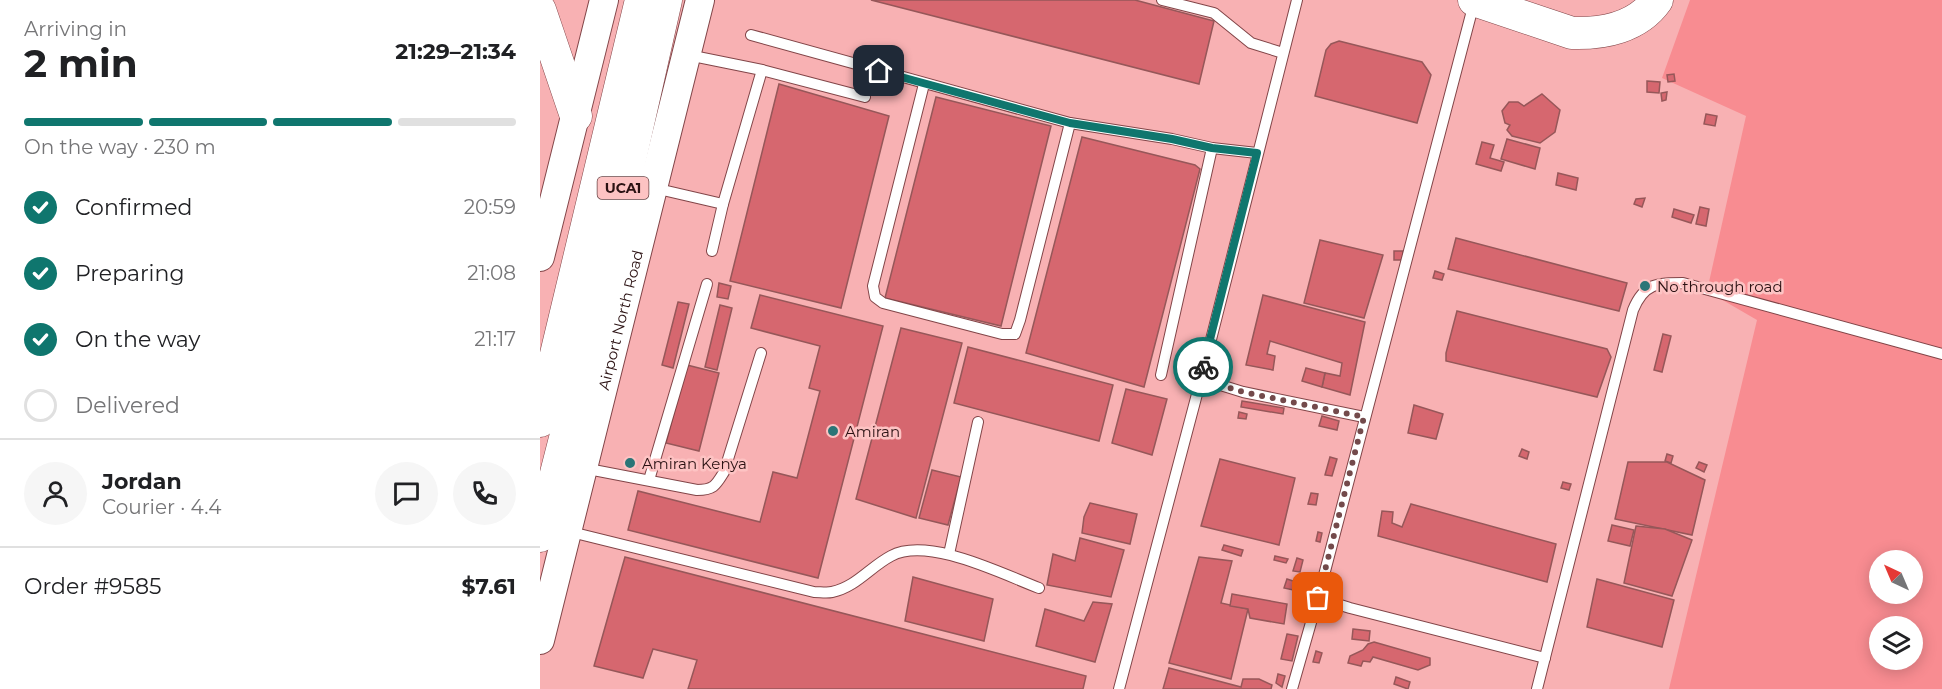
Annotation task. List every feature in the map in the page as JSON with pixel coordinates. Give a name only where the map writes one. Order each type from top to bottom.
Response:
[{"type":"main road","points":[[540,257],[545,213],[576,116],[604,0]]},
{"type":"main road","name":"Airport North Road","points":[[540,640],[554,534],[567,373],[641,0]]},
{"type":"main road","name":"Airport North Road","points":[[540,421],[567,373],[666,0]]},
{"type":"main road","name":"Airport North Road","points":[[554,534],[583,468],[700,0]]},
{"type":"main road","points":[[1474,0],[1572,33],[1590,33],[1626,25],[1644,14],[1657,0]]},
{"type":"main road","points":[[540,10],[576,116]]},
{"type":"lane","points":[[1162,0],[1214,13],[1251,43],[1283,53]]},
{"type":"lane","points":[[1119,689],[1201,379],[1297,0]]},
{"type":"lane","points":[[1292,689],[1318,598],[1474,0]]},
{"type":"lane","points":[[751,35],[1070,123],[1172,139],[1212,148],[1257,153]]},
{"type":"lane","points":[[687,54],[762,70],[866,97]]},
{"type":"lane","points":[[712,251],[723,204],[762,70]]},
{"type":"lane","points":[[924,84],[873,286],[875,297],[883,303],[1002,334],[1015,334],[1070,123]]},
{"type":"lane","points":[[1161,375],[1212,148]]},
{"type":"lane","points":[[653,188],[723,204]]},
{"type":"lane","points":[[1537,689],[1634,310],[1638,297],[1646,289],[1658,283],[1683,283],[1942,354]]},
{"type":"lane","points":[[649,480],[707,284]]},
{"type":"lane","points":[[583,468],[697,490],[709,490],[724,472],[761,353]]},
{"type":"lane","points":[[1201,379],[1243,392],[1364,417]]},
{"type":"lane","points":[[949,554],[978,422]]},
{"type":"lane","points":[[554,534],[814,592],[832,592],[851,585],[892,555],[918,549],[949,554],[1039,588]]},
{"type":"lane","points":[[1318,598],[1545,658]]},
{"type":"shaded area","points":[[1690,0],[1942,0],[1942,689],[1669,689],[1757,320],[1707,291],[1746,116],[1662,78]]},
{"type":"building","points":[[871,0],[1135,0],[1214,21],[1199,84]]},
{"type":"building","points":[[1339,41],[1422,62],[1431,75],[1417,123],[1315,96],[1326,50],[1331,44]]},
{"type":"building","points":[[1674,74],[1675,81],[1668,82],[1667,75]]},
{"type":"building","points":[[1647,81],[1660,82],[1659,93],[1647,92]]},
{"type":"building","points":[[779,84],[889,116],[841,308],[730,281]]},
{"type":"building","points":[[1667,92],[1666,100],[1662,101],[1661,93]]},
{"type":"building","points":[[1542,94],[1560,110],[1555,132],[1540,143],[1512,136],[1507,130],[1510,125],[1505,123],[1502,111],[1509,102],[1518,102],[1524,106]]},
{"type":"building","points":[[936,97],[1051,126],[1001,326],[885,298]]},
{"type":"building","points":[[1706,114],[1717,116],[1715,126],[1704,124]]},
{"type":"building","points":[[1082,137],[1195,165],[1200,169],[1144,387],[1026,353]]},
{"type":"building","points":[[1507,139],[1540,148],[1535,169],[1501,159]]},
{"type":"building","points":[[1482,142],[1494,145],[1490,158],[1504,162],[1501,171],[1476,164]]},
{"type":"building","points":[[1558,173],[1578,178],[1576,190],[1556,185]]},
{"type":"building","points":[[1645,198],[1642,207],[1634,204],[1636,199]]},
{"type":"building","points":[[1700,207],[1709,209],[1706,226],[1696,224]]},
{"type":"building","points":[[1674,209],[1694,215],[1691,223],[1672,217]]},
{"type":"building","points":[[1456,238],[1627,283],[1619,311],[1448,269]]},
{"type":"building","points":[[1320,240],[1383,255],[1364,318],[1304,303]]},
{"type":"building","points":[[1394,251],[1403,251],[1403,260],[1394,260]]},
{"type":"building","points":[[1435,271],[1444,274],[1442,280],[1433,278]]},
{"type":"building","points":[[719,283],[731,286],[728,299],[717,297]]},
{"type":"building","name":"Amiran","points":[[760,295],[883,326],[818,578],[628,530],[638,491],[760,522],[773,472],[797,478],[820,391],[809,388],[820,346],[751,328]]},
{"type":"building","points":[[1263,295],[1365,322],[1350,395],[1322,387],[1325,373],[1340,376],[1342,363],[1270,341],[1267,354],[1275,356],[1273,370],[1246,365]]},
{"type":"building","points":[[678,302],[689,304],[673,368],[662,365]]},
{"type":"building","points":[[720,305],[732,308],[717,370],[705,367]]},
{"type":"building","points":[[1457,311],[1607,349],[1611,357],[1597,397],[1446,361]]},
{"type":"building","points":[[901,328],[962,343],[916,518],[856,499]]},
{"type":"building","points":[[1663,334],[1671,336],[1662,372],[1654,370]]},
{"type":"building","points":[[968,347],[1113,385],[1099,441],[954,403]]},
{"type":"building","points":[[687,365],[719,373],[699,451],[666,443]]},
{"type":"building","points":[[1306,368],[1325,373],[1322,387],[1302,381]]},
{"type":"building","points":[[1126,389],[1167,399],[1152,455],[1112,443]]},
{"type":"building","points":[[1242,401],[1284,408],[1283,414],[1241,407]]},
{"type":"building","points":[[1414,405],[1443,414],[1436,439],[1408,433]]},
{"type":"building","points":[[1239,412],[1247,414],[1246,419],[1238,418]]},
{"type":"building","points":[[1322,416],[1339,421],[1337,430],[1319,426]]},
{"type":"building","points":[[1522,449],[1529,452],[1527,459],[1519,456]]},
{"type":"building","points":[[1667,454],[1673,456],[1671,463],[1665,461]]},
{"type":"building","points":[[1330,457],[1337,459],[1332,476],[1325,475]]},
{"type":"building","points":[[1220,459],[1295,478],[1279,545],[1201,526]]},
{"type":"building","points":[[1628,462],[1667,462],[1705,480],[1692,535],[1615,519]]},
{"type":"building","points":[[1699,462],[1707,465],[1704,472],[1696,468]]},
{"type":"building","points":[[932,470],[961,477],[948,525],[919,518]]},
{"type":"building","points":[[1563,482],[1571,484],[1569,490],[1561,488]]},
{"type":"building","points":[[1311,493],[1318,494],[1316,505],[1308,504]]},
{"type":"building","points":[[1090,503],[1137,514],[1130,544],[1082,533],[1084,517]]},
{"type":"building","points":[[1411,504],[1556,544],[1547,582],[1378,536],[1382,511],[1393,512],[1392,523],[1402,527]]},
{"type":"building","points":[[1612,525],[1634,530],[1630,546],[1608,541]]},
{"type":"building","points":[[1636,526],[1665,529],[1692,540],[1672,596],[1624,583]]},
{"type":"building","points":[[1318,532],[1322,533],[1320,542],[1316,541]]},
{"type":"building","points":[[1080,538],[1124,550],[1111,597],[1047,585],[1053,554],[1075,561]]},
{"type":"building","points":[[1224,545],[1243,550],[1241,556],[1222,550]]},
{"type":"building","points":[[1275,556],[1288,559],[1286,563],[1274,560]]},
{"type":"building","points":[[625,557],[1086,676],[1083,689],[688,689],[697,660],[653,649],[643,678],[594,666]]},
{"type":"building","points":[[1199,557],[1232,561],[1221,603],[1248,609],[1231,679],[1169,663]]},
{"type":"building","points":[[1297,558],[1303,560],[1300,572],[1293,571]]},
{"type":"building","points":[[913,577],[993,599],[984,641],[905,621]]},
{"type":"building","points":[[1287,579],[1296,582],[1293,590],[1284,588]]},
{"type":"building","points":[[1597,579],[1674,600],[1662,647],[1587,627]]},
{"type":"building","points":[[1232,594],[1287,604],[1284,624],[1250,618],[1248,609],[1230,606]]},
{"type":"building","points":[[1093,602],[1112,604],[1095,662],[1036,646],[1045,609],[1084,621]]},
{"type":"building","points":[[1353,629],[1370,631],[1369,641],[1352,639]]},
{"type":"building","points":[[1287,634],[1298,636],[1292,661],[1281,659]]},
{"type":"building","points":[[1374,642],[1430,658],[1430,665],[1418,670],[1373,657],[1370,662],[1363,661],[1361,666],[1348,663],[1350,656]]},
{"type":"building","points":[[1316,651],[1322,653],[1319,663],[1313,662]]},
{"type":"building","points":[[1169,668],[1241,687],[1243,679],[1259,679],[1272,685],[1271,689],[1163,689]]},
{"type":"building","points":[[1278,674],[1285,676],[1282,687],[1276,683]]},
{"type":"building","points":[[1396,677],[1410,682],[1408,689],[1394,684]]},
{"type":"way so far","points":[[1203,367],[1201,379],[1243,392],[1364,417],[1318,598]]},
{"type":"place","name":"No through road","points":[[1645,286]]},
{"type":"place","name":"Amiran","points":[[833,431]]},
{"type":"place","name":"Amiran Kenya","points":[[630,463]]},
{"type":"route","points":[[879,71],[1070,123],[1172,139],[1212,148],[1257,153],[1203,367]]}]
